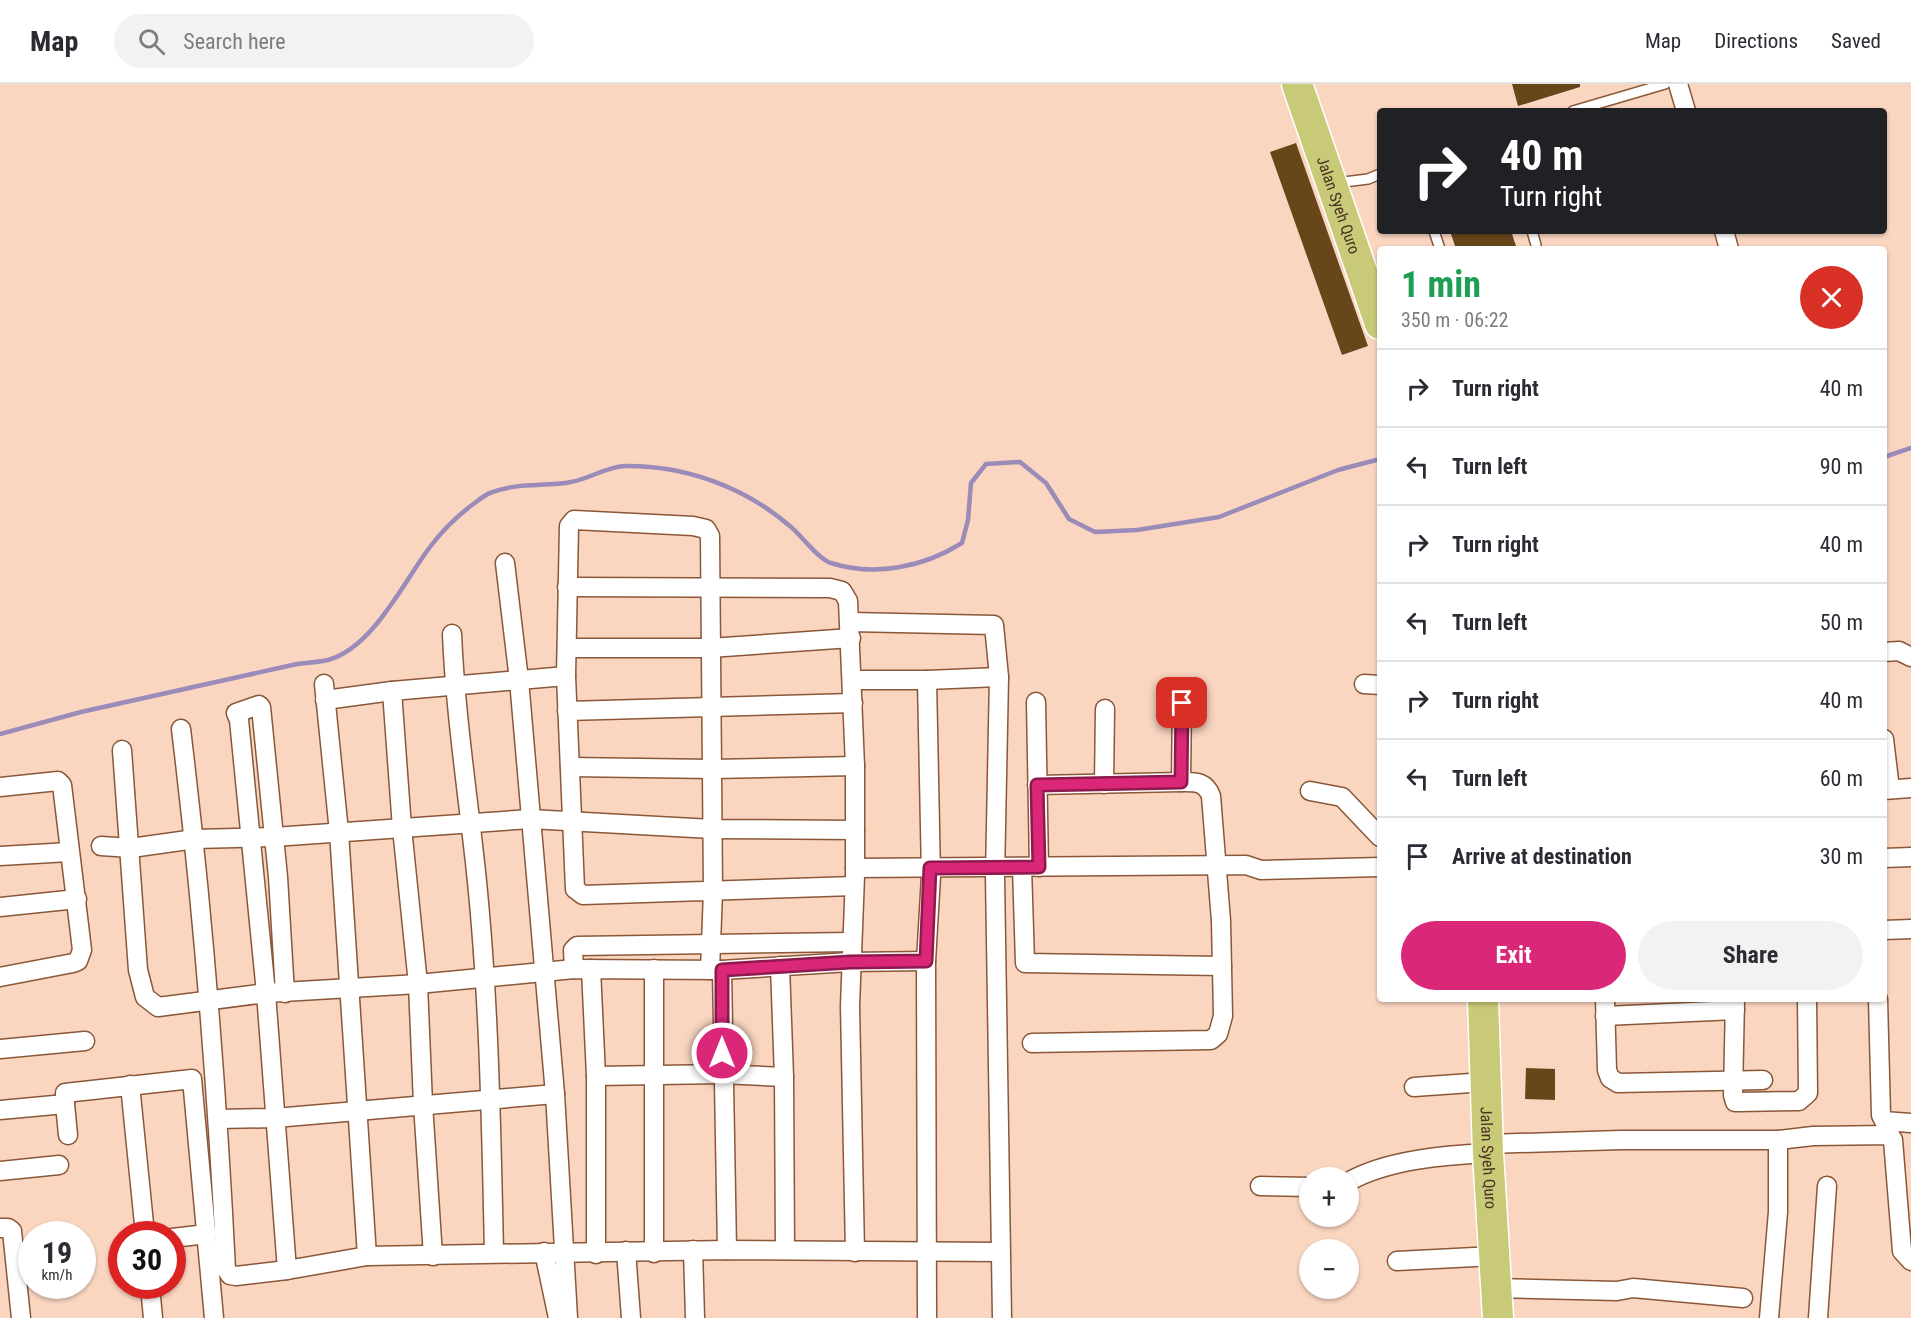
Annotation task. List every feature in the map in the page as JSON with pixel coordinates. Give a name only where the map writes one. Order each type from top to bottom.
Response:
[{"type":"main road","name":"Jalan Syeh Quro","points":[[1297,84],[1377,316]]},
{"type":"main road","name":"Jalan Syeh Quro","points":[[1483,1002],[1487,1149],[1498,1318]]},
{"type":"street","points":[[1678,84],[1685,108]]},
{"type":"street","points":[[727,1250],[722,1074],[716,970],[712,945],[713,891],[710,536],[706,529],[693,526],[576,519],[569,526],[566,676],[573,823],[573,884],[577,892],[583,894],[713,891],[931,872],[1028,870],[1215,872],[1246,865],[1262,870],[1377,867]]},
{"type":"street","points":[[505,563],[519,680],[555,1094],[568,1318]]},
{"type":"street","points":[[567,587],[830,588],[842,591],[848,601],[854,680],[855,766],[855,877],[850,962],[855,1252]]},
{"type":"street","points":[[567,648],[710,648],[851,630],[994,625],[999,676],[996,872],[1000,1053],[999,1252],[1002,1318]]},
{"type":"street","points":[[452,634],[454,684],[484,978],[494,1253]]},
{"type":"street","points":[[1887,652],[1899,651],[1911,657]]},
{"type":"street","points":[[367,1256],[339,832],[324,692],[392,691],[566,676]]},
{"type":"street","points":[[854,680],[927,680],[999,676]]},
{"type":"street","points":[[927,680],[931,872],[926,961],[928,1155],[925,1251],[927,1318]]},
{"type":"street","points":[[392,691],[402,828],[418,984],[433,1256]]},
{"type":"street","points":[[1036,702],[1037,785],[1028,870],[1025,963],[1222,966]]},
{"type":"street","points":[[567,711],[853,703]]},
{"type":"street","points":[[1181,782],[1182,703]]},
{"type":"street","points":[[285,993],[263,711],[259,705],[238,710],[236,713],[239,720],[252,837],[287,1270]]},
{"type":"street","points":[[1104,784],[1105,709]]},
{"type":"street","points":[[181,729],[195,839],[219,1119],[226,1269],[230,1275],[287,1270],[367,1256],[544,1252],[596,1254],[626,1251],[654,1253],[693,1250],[999,1252]]},
{"type":"street","points":[[122,750],[132,848],[138,970],[145,998],[158,1007],[266,993],[418,984],[543,971],[716,970],[850,962],[926,961]]},
{"type":"street","points":[[570,767],[712,769],[855,766]]},
{"type":"street","points":[[1032,1043],[1211,1040],[1218,1034],[1223,1016],[1211,796],[1207,788],[1200,782],[1037,785]]},
{"type":"street","points":[[0,787],[61,783],[82,950],[78,961],[0,977]]},
{"type":"street","points":[[1887,789],[1911,788]]},
{"type":"street","points":[[1310,790],[1342,796],[1377,834]]},
{"type":"street","points":[[101,846],[132,848],[195,839],[274,837],[530,819],[712,829],[855,830]]},
{"type":"street","points":[[0,856],[69,852]]},
{"type":"street","points":[[1887,858],[1911,857]]},
{"type":"street","points":[[0,907],[77,899]]},
{"type":"street","points":[[1887,930],[1911,928]]},
{"type":"street","points":[[596,1254],[596,1076],[582,969],[573,950],[577,946],[852,942]]},
{"type":"street","points":[[780,966],[784,1077],[785,1250]]},
{"type":"street","points":[[654,969],[654,1253]]},
{"type":"street","points":[[1763,1080],[1735,1080],[1618,1083],[1610,1077],[1607,1070],[1605,1007],[1735,1005],[1735,1080],[1733,1095],[1735,1102],[1799,1101],[1808,1093],[1807,1002]]},
{"type":"street","points":[[1878,1002],[1881,1115],[1888,1122],[1911,1123]]},
{"type":"street","points":[[0,1049],[85,1041]]},
{"type":"street","points":[[596,1076],[722,1074],[784,1077]]},
{"type":"street","points":[[68,1135],[65,1093],[192,1079],[214,1318]]},
{"type":"street","points":[[1414,1087],[1485,1082]]},
{"type":"street","points":[[130,1085],[144,1221]]},
{"type":"street","points":[[219,1119],[275,1118],[555,1094]]},
{"type":"street","points":[[0,1110],[65,1104]]},
{"type":"street","points":[[1359,1176],[1390,1166],[1487,1149],[1621,1140],[1778,1140],[1812,1136],[1890,1135],[1893,1140],[1902,1251],[1911,1262]]},
{"type":"street","points":[[1769,1318],[1778,1212],[1778,1140]]},
{"type":"street","points":[[0,1171],[58,1165]]},
{"type":"street","points":[[1260,1186],[1299,1187]]},
{"type":"street","points":[[1818,1318],[1827,1186]]},
{"type":"street","points":[[0,1228],[8,1228],[12,1231],[21,1318]]},
{"type":"street","points":[[186,1236],[207,1234]]},
{"type":"street","points":[[693,1250],[695,1318]]},
{"type":"street","points":[[626,1251],[632,1318]]},
{"type":"street","points":[[544,1252],[558,1318]]},
{"type":"street","points":[[1397,1261],[1494,1256]]},
{"type":"street","points":[[1495,1288],[1617,1291],[1633,1288],[1743,1298]]},
{"type":"street","points":[[151,1299],[153,1318]]},
{"type":"lane","points":[[1593,108],[1665,84]]},
{"type":"lane","points":[[1330,184],[1368,179],[1377,175]]},
{"type":"lane","points":[[1533,234],[1536,245]]},
{"type":"building","points":[[1512,84],[1580,84],[1580,87],[1518,106]]},
{"type":"building","points":[[1296,143],[1368,346],[1342,355],[1270,152]]},
{"type":"building","points":[[1451,234],[1512,234],[1516,246],[1455,246]]},
{"type":"building","points":[[1526,1068],[1555,1069],[1555,1100],[1525,1099]]},
{"type":"waterway","points":[[1887,456],[1911,448]]},
{"type":"waterway","points":[[0,734],[81,712],[297,664],[328,660],[344,653],[359,642],[386,612],[439,535],[485,495],[510,487],[571,482],[624,466],[669,469],[692,474],[754,500],[791,527],[826,561],[848,567],[882,569],[915,564],[962,543],[968,520],[971,483],[986,464],[1020,462],[1046,483],[1069,519],[1095,532],[1137,530],[1219,517],[1338,470],[1377,460]]},
{"type":"route","points":[[722,1053],[722,970],[850,962],[926,961],[930,868],[1039,867],[1037,785],[1181,782],[1182,703]]}]
